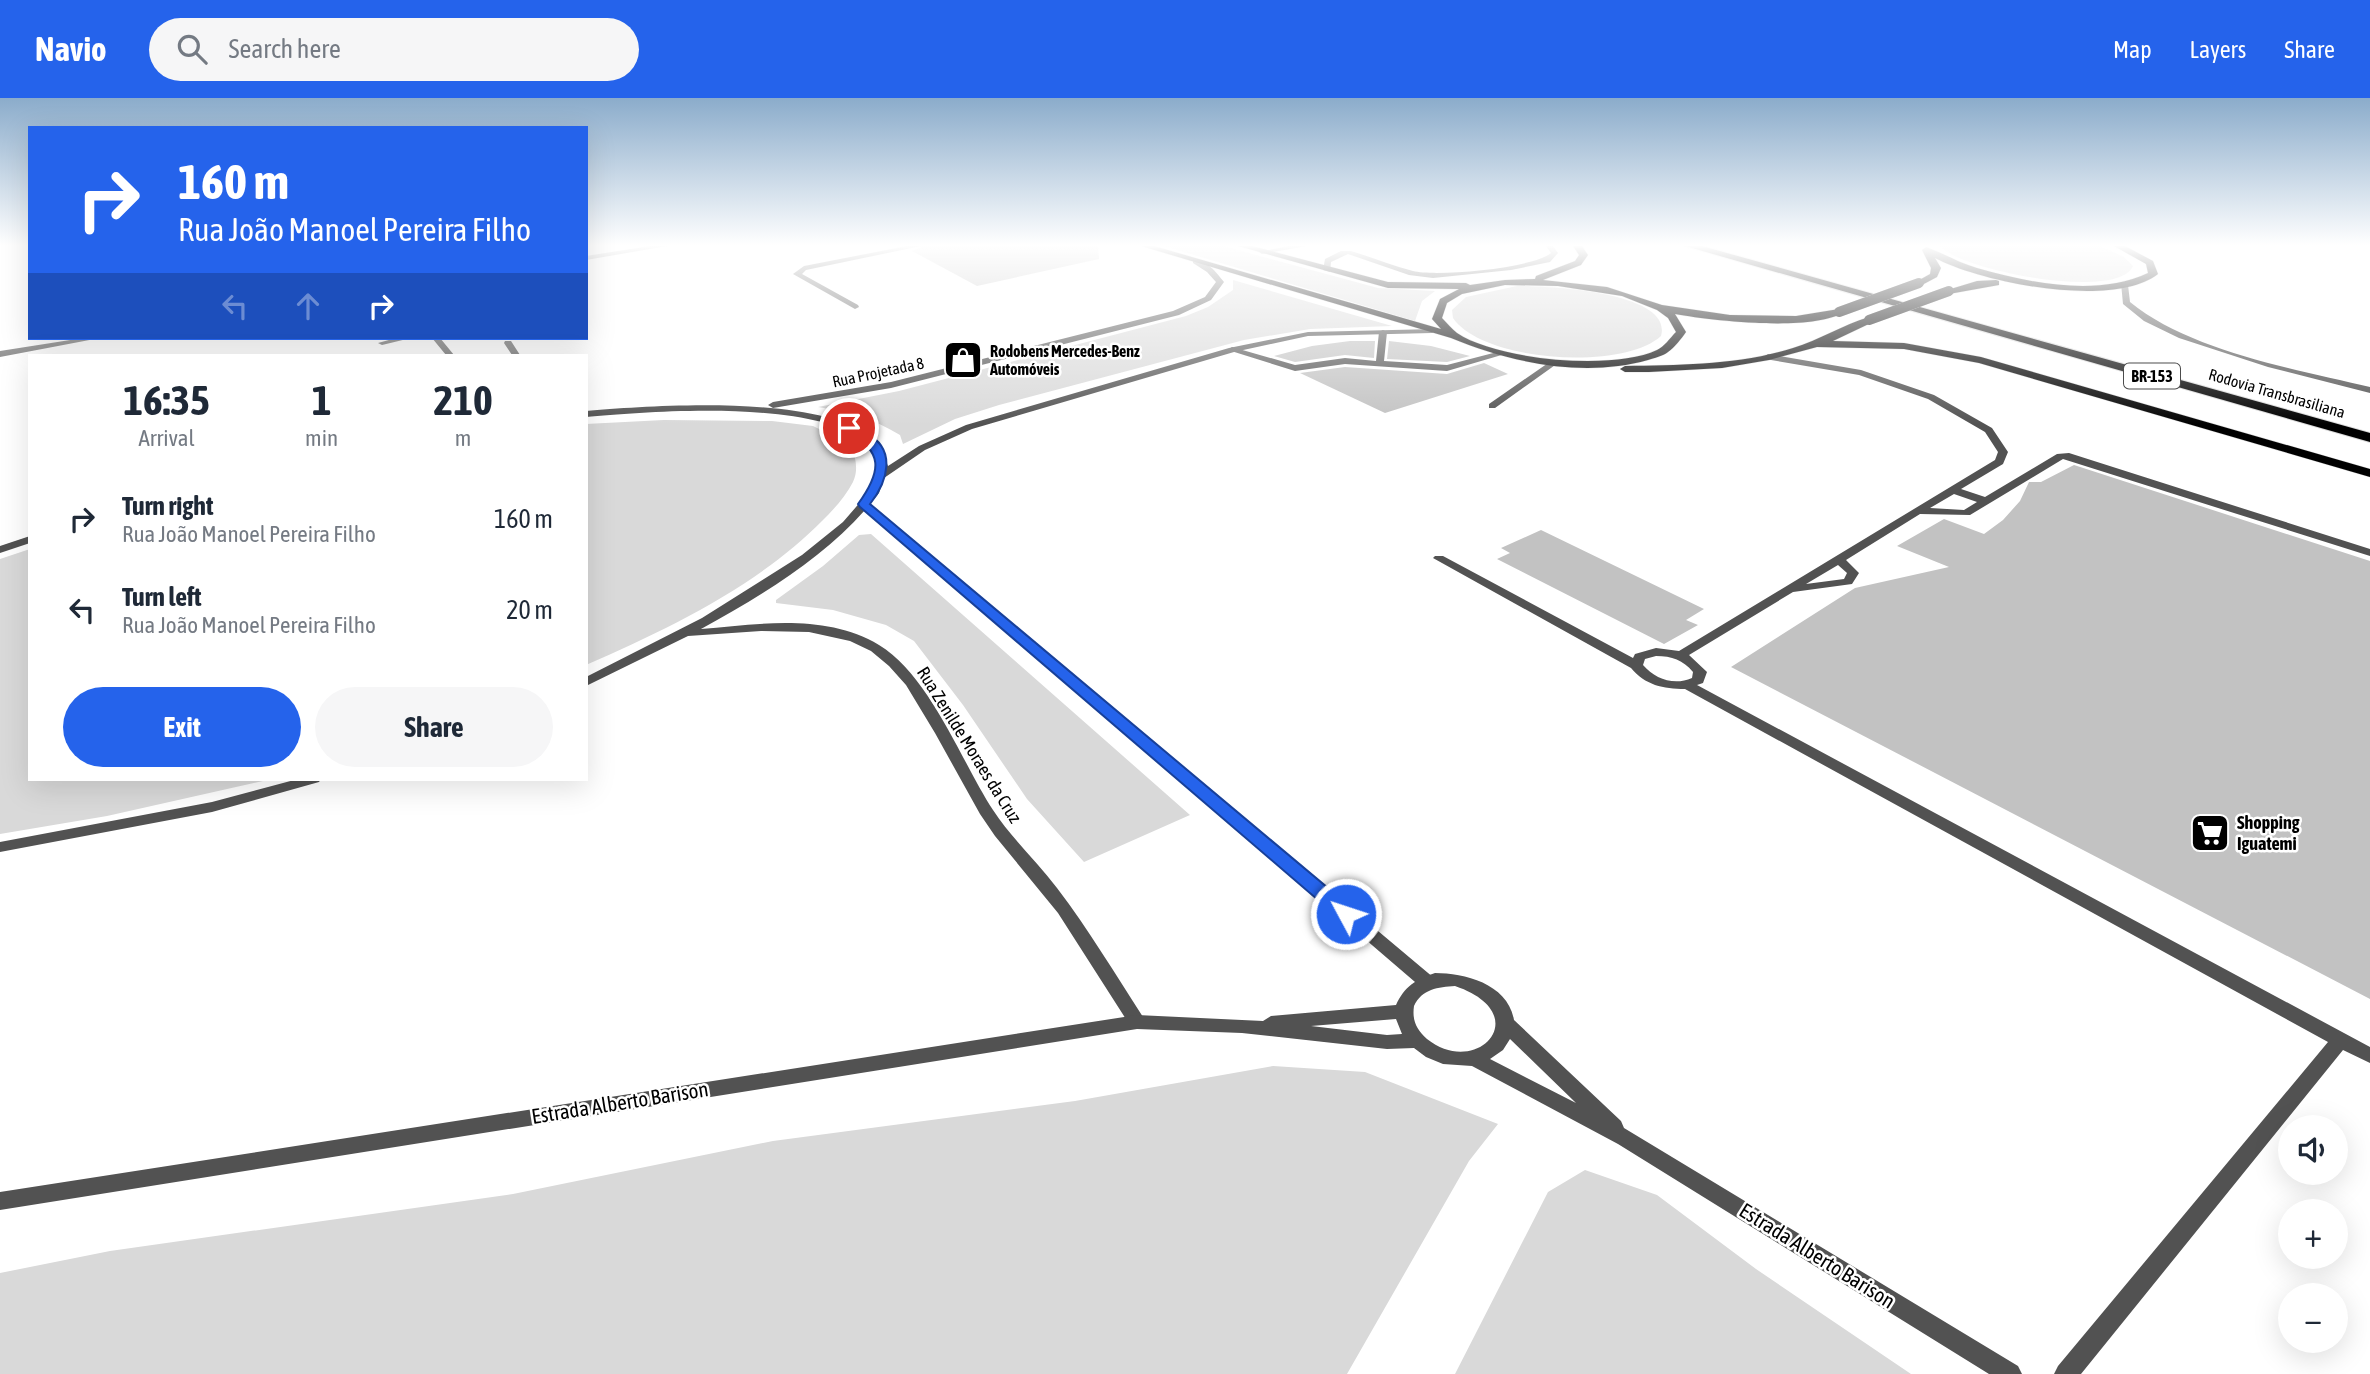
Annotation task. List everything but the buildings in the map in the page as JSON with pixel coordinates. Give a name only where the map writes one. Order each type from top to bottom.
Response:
[{"type":"highway","name":"Rodovia Transbrasiliana","points":[[1901,306],[2370,438]]},
{"type":"highway","name":"Rodovia Transbrasiliana","points":[[1940,306],[2370,424]]},
{"type":"main road","points":[[1346,306],[1453,336],[1501,354],[1554,363],[1625,369],[1679,369],[1735,364],[1768,357],[1816,344],[1909,306]]},
{"type":"main road","points":[[1440,306],[1436,310],[1437,318],[1442,327],[1453,336]]},
{"type":"main road","points":[[1651,306],[1756,320],[1814,318],[1857,306]]},
{"type":"main road","points":[[1578,364],[1625,362],[1671,347],[1679,340],[1681,332],[1678,324],[1661,309]]},
{"type":"main road","points":[[1816,344],[1904,346],[1981,360],[2370,473]]},
{"type":"street","name":"Rua Projetada 8","points":[[742,408],[790,404],[855,393],[1176,313],[1196,306]]},
{"type":"street","points":[[2128,306],[2164,331],[2245,357],[2370,390]]},
{"type":"street","points":[[880,476],[922,448],[969,426],[1232,350],[1308,334],[1432,331]]},
{"type":"street","points":[[1380,362],[1383,332]]},
{"type":"street","points":[[382,343],[397,340]]},
{"type":"street","points":[[438,340],[449,354]]},
{"type":"street","points":[[0,354],[60,341]]},
{"type":"street","points":[[508,343],[515,354]]},
{"type":"street","points":[[1232,350],[1295,368],[1345,361],[1447,368],[1501,354]]},
{"type":"street","points":[[1768,357],[1861,373],[1931,397],[1989,430],[2003,452],[1997,478],[1985,501],[1966,513],[1919,510]]},
{"type":"street","points":[[1492,406],[1554,363]]},
{"type":"street","points":[[588,414],[742,408],[824,419],[867,437],[879,450],[883,466],[864,504],[803,559],[751,596],[687,633],[588,681]]},
{"type":"street","points":[[1681,655],[1953,490],[2062,456],[2081,458],[2370,554]]},
{"type":"street","points":[[1953,490],[1985,501]]},
{"type":"street","points":[[864,504],[1428,983]]},
{"type":"street","points":[[0,550],[28,540]]},
{"type":"street","points":[[1438,558],[1636,665],[1642,674],[1654,681],[1687,685],[1698,680],[1700,672],[1694,663],[1681,655],[1665,652],[1650,652],[1640,657],[1636,665]]},
{"type":"street","points":[[1787,590],[1848,582],[1853,573],[1839,559]]},
{"type":"street","name":"Rua Zenilde Moraes da Cruz","points":[[687,633],[812,628],[849,636],[876,649],[912,685],[1000,832],[1052,892],[1138,1022]]},
{"type":"street","points":[[1687,685],[2370,1056]]},
{"type":"street","points":[[0,848],[212,807],[307,781]]},
{"type":"street","points":[[1456,979],[1476,985],[1492,996],[1503,1010],[1507,1025],[1504,1041],[1492,1052],[1474,1059],[1454,1059],[1433,1052],[1416,1041],[1406,1027],[1402,1011],[1407,996],[1428,983],[1456,979]]},
{"type":"street","name":"Estrada Alberto Barison","points":[[1242,1026],[1402,1011]]},
{"type":"street","name":"Estrada Alberto Barison","points":[[0,1201],[1138,1022],[1242,1026],[1387,1042],[1416,1041]]},
{"type":"street","name":"Estrada Alberto Barison","points":[[1507,1025],[1625,1138]]},
{"type":"street","points":[[2066,1374],[2340,1040]]},
{"type":"street","name":"Estrada Alberto Barison","points":[[1474,1059],[1625,1138],[2010,1374]]},
{"type":"shaded area","points":[[1321,306],[1392,326],[1310,329],[1244,340],[999,405],[955,419],[903,444],[900,435],[871,420],[818,407],[899,391],[1186,316],[1208,307]]},
{"type":"shaded area","points":[[1363,306],[1420,306],[1415,321]]},
{"type":"shaded area","points":[[1457,306],[1640,306],[1660,321],[1661,336],[1642,347],[1617,354],[1554,357],[1493,344],[1469,333],[1453,318],[1452,310]]},
{"type":"shaded area","points":[[664,420],[772,421],[813,426],[852,445],[856,473],[847,492],[827,516],[798,544],[742,585],[681,620],[588,664],[588,424]]},
{"type":"shaded area","points":[[871,534],[1190,815],[1084,862],[1027,799],[963,705],[914,641],[886,625],[833,610],[776,603],[776,600],[823,566],[859,535]]},
{"type":"shaded area","points":[[28,550],[28,781],[263,781],[107,816],[0,834],[0,559]]},
{"type":"shaded area","points":[[1273,1066],[1365,1072],[1498,1124],[1469,1161],[1347,1374],[0,1374],[0,1273],[110,1251],[513,1194],[773,1141],[1075,1101]]},
{"type":"shaded area","points":[[1585,1170],[1657,1195],[1756,1269],[1911,1374],[1455,1374],[1548,1192]]},
{"type":"place","name":"Rodobens Mercedes-Benz Automóveis","points":[[963,360]]},
{"type":"place","name":"Shopping Iguatemi","points":[[2210,833]]},
{"type":"route","points":[[849,428],[867,437],[879,450],[883,466],[873,492],[864,504],[1346,914]]}]
